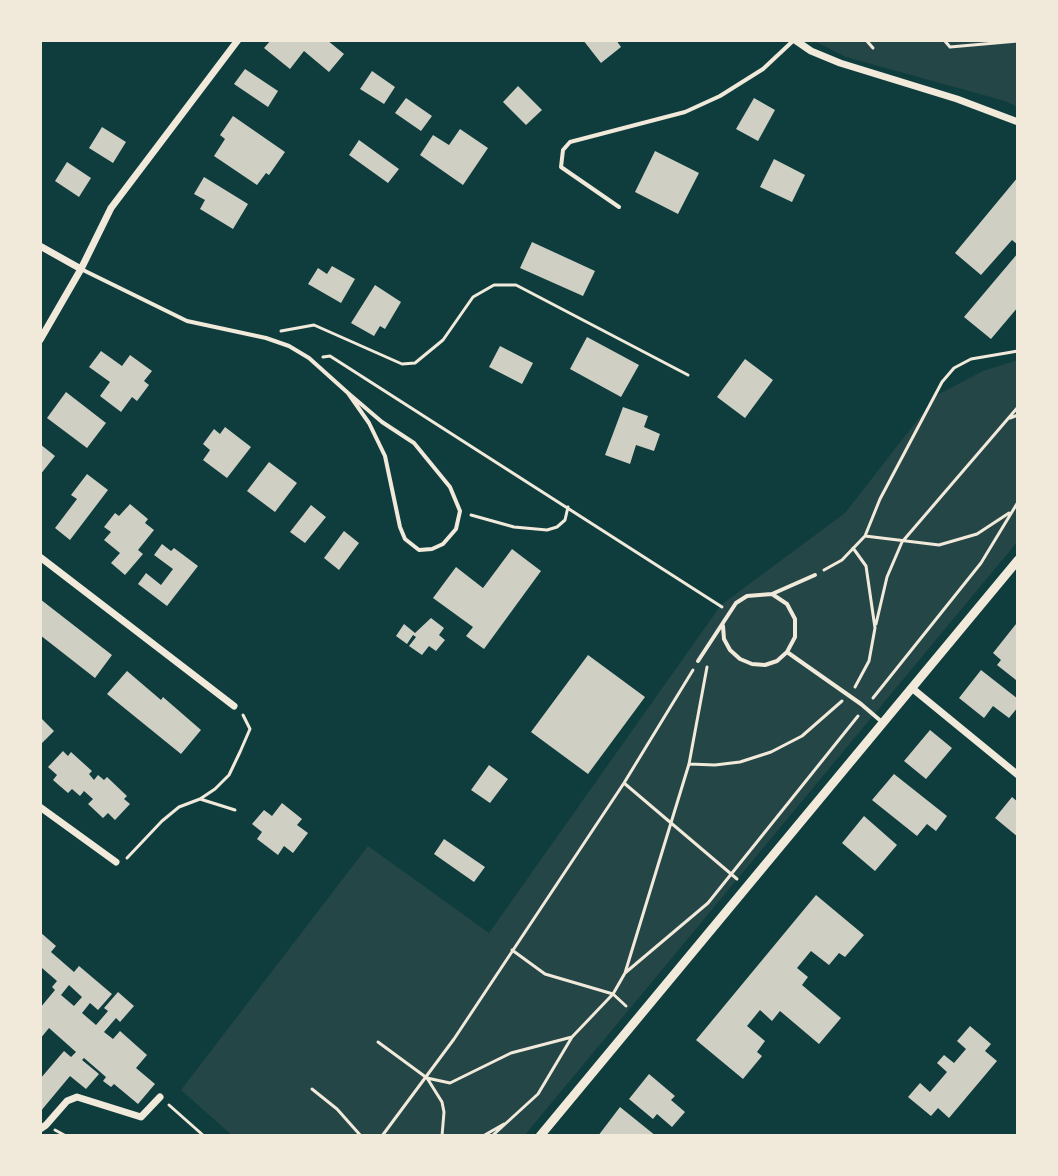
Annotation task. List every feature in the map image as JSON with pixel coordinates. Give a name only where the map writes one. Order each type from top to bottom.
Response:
[{"type":"street","points":[[40,340],[81,269],[111,208],[238,40]]},
{"type":"street","points":[[794,40],[840,63],[957,99],[1018,122]]},
{"type":"street","points":[[40,246],[81,269]]},
{"type":"street","points":[[40,557],[234,706]]},
{"type":"street","points":[[540,1136],[1018,560]]},
{"type":"street","points":[[913,689],[1018,775]]},
{"type":"street","points":[[40,807],[116,862]]},
{"type":"street","points":[[40,1129],[67,1101],[77,1097],[141,1117],[160,1097]]},
{"type":"lane","points":[[619,207],[561,167],[563,150],[570,142],[685,112],[720,96],[763,69],[794,40]]},
{"type":"lane","points":[[81,269],[187,321],[254,335],[289,346],[309,358],[382,422],[414,443],[450,487],[460,511],[456,529],[443,544],[419,550],[411,545],[400,527],[385,456],[369,423],[348,393]]},
{"type":"lane","points":[[698,661],[723,626],[728,611],[747,596],[772,594],[815,575]]},
{"type":"lane","points":[[723,626],[724,639],[740,659],[765,665],[777,661],[787,652],[795,637],[795,619],[787,604],[772,594]]},
{"type":"lane","points":[[787,652],[884,723]]},
{"type":"path","points":[[866,40],[873,48]]},
{"type":"path","points":[[944,40],[950,47],[1018,41]]},
{"type":"path","points":[[254,335],[314,325],[402,364],[415,363],[443,340],[473,297],[494,285],[516,285],[688,375]]},
{"type":"path","points":[[815,575],[842,560],[865,536],[880,499],[942,382],[954,368],[971,359],[1018,351]]},
{"type":"path","points":[[309,358],[330,356],[728,611]]},
{"type":"path","points":[[875,628],[887,577],[902,542],[1018,407]]},
{"type":"path","points":[[1007,420],[1018,415]]},
{"type":"path","points":[[625,973],[708,903],[981,563],[1018,502]]},
{"type":"path","points":[[460,511],[514,527],[547,530],[565,520],[568,507]]},
{"type":"path","points":[[865,536],[939,545],[977,534],[1010,512]]},
{"type":"path","points":[[492,1136],[538,1094],[572,1037],[613,994],[625,973],[689,764],[713,639]]},
{"type":"path","points":[[382,1136],[427,1078],[624,783],[698,661]]},
{"type":"path","points":[[116,862],[130,856],[179,807],[200,799],[229,775],[250,729],[246,719],[234,706]]},
{"type":"path","points":[[624,783],[669,824],[747,886]]},
{"type":"path","points":[[200,799],[235,810]]},
{"type":"path","points":[[512,950],[545,974],[613,994],[626,1006]]},
{"type":"path","points":[[427,1078],[450,1083],[511,1053],[572,1037]]},
{"type":"path","points":[[378,1042],[427,1078],[442,1102],[442,1136]]},
{"type":"path","points":[[312,1089],[337,1109],[361,1136]]},
{"type":"path","points":[[160,1097],[204,1136]]},
{"type":"path","points":[[483,1136],[512,1119]]},
{"type":"shaded area","points":[[812,40],[1018,40],[1018,107],[846,57]]},
{"type":"shaded area","points":[[1018,360],[1018,541],[524,1136],[233,1136],[181,1090],[368,846],[489,933],[721,605],[845,513],[937,395],[983,371]]},
{"type":"building","points":[[271,40],[327,40],[344,54],[329,72],[304,51],[290,69],[264,48]]},
{"type":"building","points":[[583,40],[616,40],[621,47],[601,63]]},
{"type":"building","points":[[245,69],[278,91],[268,107],[234,84]]},
{"type":"building","points":[[372,71],[395,87],[384,104],[360,89]]},
{"type":"building","points":[[518,86],[542,110],[526,125],[503,102]]},
{"type":"building","points":[[406,98],[432,116],[421,131],[395,113]]},
{"type":"building","points":[[754,98],[775,110],[758,141],[736,129]]},
{"type":"building","points":[[233,116],[285,152],[269,175],[266,173],[257,185],[214,156],[225,139],[220,135]]},
{"type":"building","points":[[102,127],[126,142],[113,163],[89,148]]},
{"type":"building","points":[[460,129],[488,148],[463,185],[420,155],[433,135],[449,145]]},
{"type":"building","points":[[359,140],[399,169],[388,183],[349,155]]},
{"type":"building","points":[[655,151],[699,173],[678,214],[635,192]]},
{"type":"building","points":[[774,159],[805,175],[792,202],[760,187]]},
{"type":"building","points":[[67,162],[91,178],[79,197],[55,181]]},
{"type":"building","points":[[204,177],[248,204],[233,229],[200,209],[205,200],[194,194]]},
{"type":"building","points":[[1018,177],[1018,245],[1012,240],[981,275],[955,253]]},
{"type":"building","points":[[532,242],[595,271],[583,296],[520,268]]},
{"type":"building","points":[[1018,253],[1018,307],[991,339],[964,317]]},
{"type":"building","points":[[332,266],[355,279],[341,303],[308,284],[318,268],[327,274]]},
{"type":"building","points":[[375,285],[401,302],[385,329],[380,326],[374,336],[351,323]]},
{"type":"building","points":[[587,337],[639,365],[621,397],[570,369]]},
{"type":"building","points":[[500,346],[533,363],[522,384],[489,367]]},
{"type":"building","points":[[101,351],[122,366],[130,355],[152,371],[144,381],[149,385],[137,401],[132,397],[121,412],[100,396],[110,382],[89,367]]},
{"type":"building","points":[[745,359],[773,380],[745,418],[717,397]]},
{"type":"building","points":[[66,392],[106,423],[87,448],[47,418]]},
{"type":"building","points":[[623,407],[648,416],[644,427],[660,434],[654,451],[636,445],[630,464],[605,455]]},
{"type":"building","points":[[225,427],[251,447],[227,478],[203,460],[210,450],[203,444],[214,429],[220,434]]},
{"type":"building","points":[[40,444],[55,456],[40,475]]},
{"type":"building","points":[[269,462],[297,483],[275,512],[247,491]]},
{"type":"building","points":[[87,474],[108,490],[70,540],[55,528],[77,499],[71,495]]},
{"type":"building","points":[[130,504],[148,519],[145,523],[154,530],[138,550],[143,554],[125,575],[111,563],[120,553],[104,540],[111,532],[104,527],[115,513],[119,516]]},
{"type":"building","points":[[311,505],[326,517],[305,543],[290,532]]},
{"type":"building","points":[[344,531],[359,543],[339,570],[324,558]]},
{"type":"building","points":[[162,544],[171,551],[174,548],[198,566],[167,606],[138,584],[146,573],[161,585],[173,569],[154,555]]},
{"type":"building","points":[[512,549],[541,571],[484,649],[466,636],[473,627],[433,598],[456,567],[483,588]]},
{"type":"building","points":[[40,599],[112,655],[95,678],[40,635]]},
{"type":"building","points":[[431,618],[444,628],[439,635],[445,640],[436,651],[429,646],[422,655],[409,646],[416,637],[413,635],[407,644],[396,636],[404,624],[415,633]]},
{"type":"building","points":[[1016,624],[1016,680],[997,665],[1001,660],[993,653]]},
{"type":"building","points":[[588,655],[645,697],[588,774],[531,732]]},
{"type":"building","points":[[981,670],[1018,699],[1018,707],[1009,718],[993,706],[984,718],[959,698]]},
{"type":"building","points":[[127,671],[201,730],[181,754],[107,694]]},
{"type":"building","points":[[40,717],[54,731],[40,745]]},
{"type":"building","points":[[930,730],[952,748],[926,779],[904,761]]},
{"type":"building","points":[[63,751],[68,756],[71,752],[92,771],[89,774],[94,780],[98,775],[104,780],[107,777],[127,796],[124,799],[130,804],[115,820],[108,813],[103,818],[88,804],[93,799],[84,791],[80,796],[72,789],[68,793],[53,780],[57,775],[48,767]]},
{"type":"building","points":[[489,765],[508,779],[490,803],[471,790]]},
{"type":"building","points":[[894,774],[947,816],[936,831],[927,824],[917,836],[872,800]]},
{"type":"building","points":[[1012,797],[1018,802],[1018,837],[995,818]]},
{"type":"building","points":[[282,803],[302,819],[297,825],[308,833],[293,853],[284,846],[278,855],[257,839],[262,832],[252,824],[264,810],[272,816]]},
{"type":"building","points":[[864,816],[897,845],[875,871],[842,843]]},
{"type":"building","points":[[444,839],[485,867],[474,882],[434,854]]},
{"type":"building","points":[[816,895],[864,935],[845,957],[839,953],[829,965],[811,951],[797,968],[808,977],[802,985],[841,1018],[819,1044],[780,1011],[772,1021],[760,1010],[747,1026],[765,1041],[757,1052],[762,1056],[743,1079],[696,1040]]},
{"type":"building","points":[[40,932],[56,946],[51,952],[74,972],[79,966],[112,994],[98,1010],[90,1003],[82,1013],[96,1025],[108,1011],[104,1008],[118,992],[134,1006],[120,1022],[116,1018],[104,1032],[113,1039],[120,1031],[147,1055],[136,1068],[155,1084],[138,1104],[114,1084],[111,1087],[103,1081],[106,1077],[84,1058],[82,1060],[99,1074],[86,1089],[70,1076],[40,1112],[40,1079],[64,1051],[71,1057],[76,1052],[49,1028],[40,1039],[40,1008],[55,990],[52,987],[57,981],[42,968],[40,970]],"holes":[[[69,985],[82,997],[74,1006],[61,995]]]},
{"type":"building","points":[[970,1026],[991,1044],[985,1051],[997,1061],[949,1118],[938,1108],[931,1116],[908,1097],[920,1083],[930,1092],[947,1072],[937,1063],[944,1055],[954,1063],[966,1049],[957,1041]]},
{"type":"building","points":[[649,1074],[675,1096],[671,1100],[685,1112],[672,1127],[657,1114],[653,1119],[629,1099]]},
{"type":"building","points":[[620,1107],[656,1136],[598,1136]]}]
